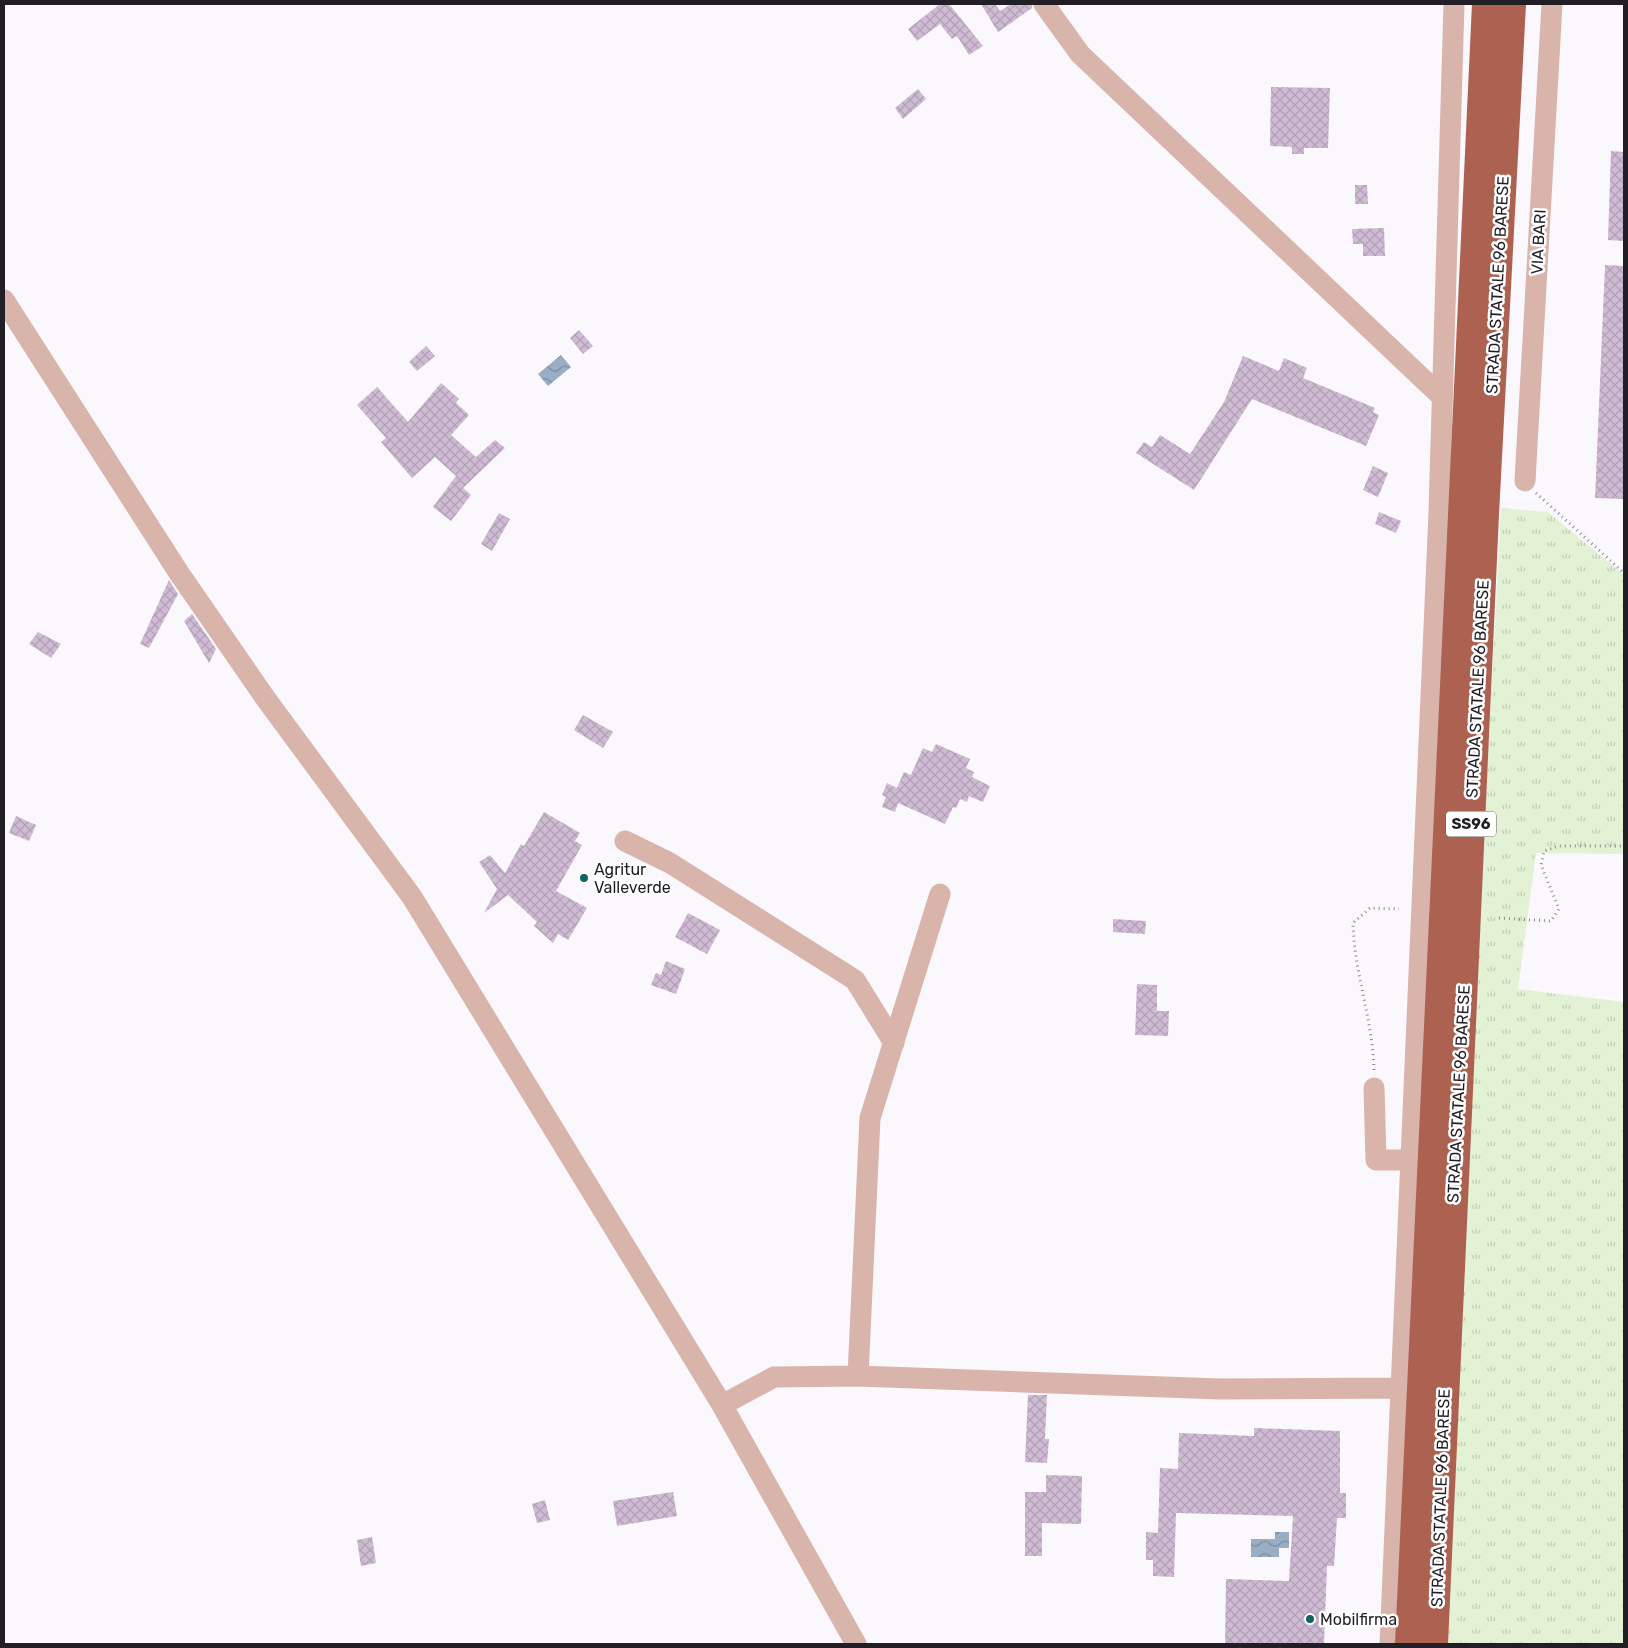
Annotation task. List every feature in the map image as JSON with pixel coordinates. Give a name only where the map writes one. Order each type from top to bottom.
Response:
[{"type":"highway","name":"STRADA STATALE 96 BARESE","points":[[1409,1644],[1486,4]]},
{"type":"highway","name":"STRADA STATALE 96 BARESE","points":[[1434,1644],[1485,524],[1512,4]]},
{"type":"street","points":[[1044,4],[1080,54],[1442,397]]},
{"type":"street","points":[[1390,1644],[1439,512],[1454,4]]},
{"type":"street","name":"VIA BARI","points":[[1525,481],[1552,4]]},
{"type":"street","points":[[4,300],[184,581],[272,707],[412,897],[722,1405],[856,1644]]},
{"type":"street","points":[[625,841],[670,863],[855,980],[894,1043]]},
{"type":"street","points":[[858,1376],[870,1118],[940,894]]},
{"type":"street","points":[[1374,1088],[1376,1160],[1411,1160]]},
{"type":"street","points":[[722,1405],[774,1377],[858,1376],[1221,1389],[1402,1388]]},
{"type":"path","points":[[1525,481],[1624,573]]},
{"type":"path","points":[[1499,918],[1551,921],[1559,909],[1554,890],[1541,865],[1544,851],[1559,846],[1624,846]]},
{"type":"path","points":[[1374,1088],[1374,1044],[1353,944],[1352,923],[1370,908],[1399,909]]},
{"type":"green space","points":[[1501,508],[1548,512],[1624,575],[1624,854],[1536,853],[1518,989],[1624,1002],[1624,1644],[1442,1644]]},
{"type":"water","points":[[561,355],[571,367],[548,386],[538,374]]},
{"type":"water","points":[[1275,1532],[1289,1532],[1289,1548],[1279,1548],[1279,1557],[1251,1557],[1251,1539],[1275,1539]]},
{"type":"building","points":[[940,4],[949,4],[983,46],[969,55],[957,36],[952,39],[940,24],[917,41],[908,29]]},
{"type":"building","points":[[981,4],[995,4],[1000,11],[1011,4],[1032,4],[1032,8],[998,32]]},
{"type":"building","points":[[1271,87],[1330,88],[1328,148],[1304,148],[1304,154],[1292,154],[1292,147],[1270,146]]},
{"type":"building","points":[[918,89],[926,99],[903,119],[895,108]]},
{"type":"building","points":[[1611,151],[1624,152],[1624,241],[1608,240]]},
{"type":"building","points":[[1355,185],[1367,185],[1368,204],[1355,204]]},
{"type":"building","points":[[1384,228],[1385,256],[1363,256],[1363,244],[1353,244],[1352,229]]},
{"type":"building","points":[[1605,265],[1624,266],[1624,499],[1595,498]]},
{"type":"building","points":[[579,330],[593,346],[583,354],[570,338]]},
{"type":"building","points":[[426,346],[435,356],[417,371],[409,362]]},
{"type":"building","points":[[1243,356],[1279,371],[1284,358],[1307,368],[1303,378],[1375,408],[1373,412],[1379,415],[1366,446],[1252,399],[1194,490],[1136,453],[1144,442],[1152,447],[1160,435],[1190,454],[1224,402]]},
{"type":"building","points":[[441,383],[459,399],[456,403],[469,415],[451,435],[476,457],[495,440],[505,448],[463,488],[471,495],[451,521],[433,507],[456,476],[435,457],[412,478],[381,442],[386,438],[357,405],[377,387],[408,422]]},
{"type":"building","points":[[1373,466],[1388,473],[1378,497],[1363,490]]},
{"type":"building","points":[[1379,512],[1401,521],[1396,533],[1375,524]]},
{"type":"building","points":[[499,513],[510,519],[492,551],[481,544]]},
{"type":"building","points":[[169,580],[178,594],[149,648],[140,644]]},
{"type":"building","points":[[192,614],[216,649],[209,663],[184,621]]},
{"type":"building","points":[[38,632],[61,644],[51,658],[29,644]]},
{"type":"building","points":[[583,715],[613,732],[603,748],[574,730]]},
{"type":"building","points":[[936,744],[970,759],[966,768],[974,772],[972,777],[990,786],[983,802],[969,796],[967,802],[960,799],[956,808],[953,807],[945,824],[898,803],[895,812],[882,807],[886,797],[882,795],[887,783],[897,788],[904,772],[911,775],[923,748],[932,752]]},
{"type":"building","points":[[544,812],[580,833],[575,841],[582,845],[556,891],[587,908],[568,940],[558,934],[553,943],[534,926],[537,922],[508,895],[484,913],[497,889],[479,862],[490,855],[505,873],[521,844],[524,846]]},
{"type":"building","points":[[16,816],[36,825],[29,841],[9,833]]},
{"type":"building","points":[[688,913],[720,930],[707,954],[675,937]]},
{"type":"building","points":[[1113,919],[1146,921],[1145,934],[1113,932]]},
{"type":"building","points":[[666,961],[685,969],[676,994],[651,985],[656,973],[661,975]]},
{"type":"building","points":[[1137,984],[1157,985],[1157,1011],[1169,1011],[1168,1036],[1135,1035]]},
{"type":"building","points":[[1028,1395],[1047,1395],[1045,1439],[1049,1439],[1047,1463],[1025,1462]]},
{"type":"building","points":[[1254,1428],[1340,1431],[1340,1493],[1346,1493],[1346,1518],[1337,1518],[1334,1566],[1327,1566],[1324,1644],[1225,1644],[1226,1579],[1289,1581],[1293,1516],[1176,1513],[1174,1577],[1153,1576],[1153,1560],[1146,1560],[1146,1532],[1158,1533],[1160,1468],[1178,1469],[1179,1433],[1254,1436]]},
{"type":"building","points":[[1046,1475],[1082,1476],[1081,1524],[1042,1523],[1042,1556],[1025,1556],[1025,1492],[1046,1492]]},
{"type":"building","points":[[673,1492],[677,1516],[617,1526],[613,1501]]},
{"type":"building","points":[[545,1500],[550,1520],[537,1523],[532,1504]]},
{"type":"building","points":[[372,1537],[376,1563],[361,1566],[357,1540]]},
{"type":"place","name":"Agritur Valleverde","points":[[584,878]]},
{"type":"place","name":"Mobilfirma","points":[[1310,1619]]}]
